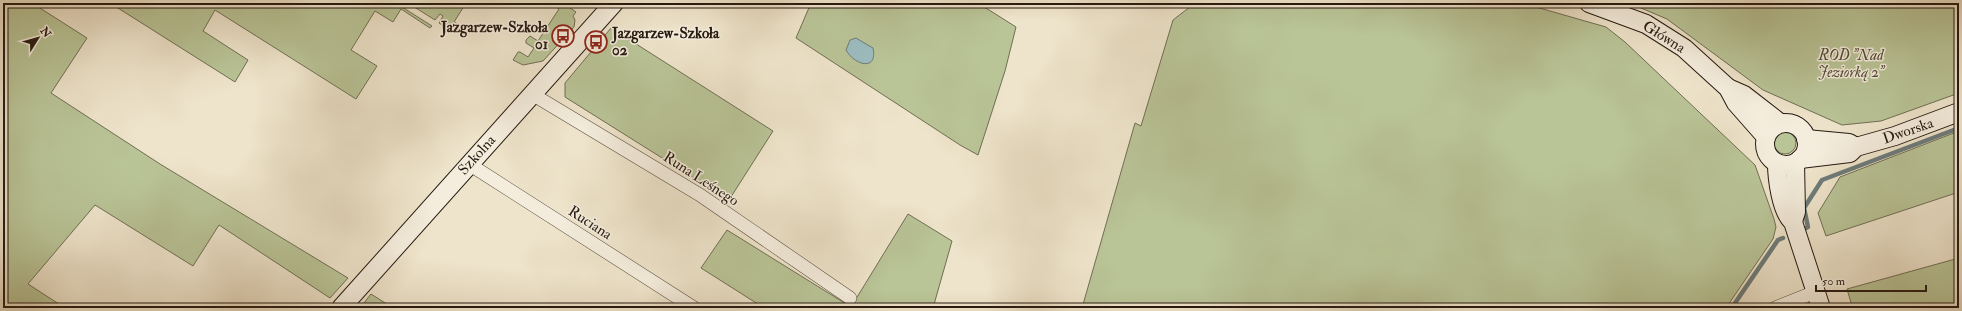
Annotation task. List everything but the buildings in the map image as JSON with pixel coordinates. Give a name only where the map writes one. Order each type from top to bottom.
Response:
[{"type":"street","name":"Szkolna","points":[[343,307],[614,3]]},
{"type":"street","name":"Główna","points":[[1589,3],[1646,24],[1670,38],[1697,59],[1728,88],[1736,103],[1766,137]]},
{"type":"street","name":"Główna","points":[[1728,88],[1744,94],[1780,123]]},
{"type":"street","name":"Runa Leśnego","points":[[532,94],[700,195],[850,298]]},
{"type":"street","name":"Dworska","points":[[1791,162],[1850,153],[1856,147],[1895,136],[1959,112]]},
{"type":"street","points":[[1774,308],[1818,300],[1793,222],[1789,218],[1780,190],[1791,162],[1805,152],[1806,139],[1802,129],[1796,125],[1780,123],[1770,129],[1766,137],[1765,149],[1768,156],[1791,162]]},
{"type":"street","points":[[1806,139],[1849,143],[1856,147]]},
{"type":"street","name":"Ruciana","points":[[469,164],[694,308]]},
{"type":"green space","points":[[3,3],[32,3],[87,38],[51,93],[160,164],[348,278],[330,298],[219,225],[193,266],[95,205],[28,284],[65,308],[3,308]]},
{"type":"green space","points":[[110,3],[405,3],[402,7],[432,26],[430,28],[401,9],[393,22],[375,11],[351,50],[377,66],[356,99],[215,10],[203,31],[248,60],[235,82]]},
{"type":"green space","points":[[408,3],[466,3],[454,22],[459,25],[455,29],[449,29],[439,23],[443,16],[440,14],[435,20]]},
{"type":"green space","points":[[551,3],[563,3],[576,12],[573,16],[575,20],[574,27],[543,61],[523,65],[513,60],[518,52],[528,57],[534,48],[526,43],[526,40],[530,36],[538,41],[559,9]]},
{"type":"green space","points":[[811,3],[978,3],[1016,27],[1005,71],[978,155],[960,145],[796,38]]},
{"type":"green space","points":[[1195,3],[1522,3],[1606,27],[1625,42],[1755,165],[1776,227],[1773,239],[1726,308],[1082,308],[1135,123],[1141,126],[1173,20]]},
{"type":"green space","name":"ROD \"Nad Jeziorką 2\"","points":[[1629,3],[1959,3],[1959,93],[1881,121],[1842,125],[1763,90],[1667,19]]},
{"type":"green space","points":[[611,28],[773,131],[729,200],[565,97],[565,83]]},
{"type":"green space","points":[[1959,131],[1959,192],[1826,236],[1818,213],[1840,177]]},
{"type":"green space","points":[[1785,132],[1793,135],[1796,143],[1793,151],[1785,154],[1777,151],[1774,143],[1777,135]]},
{"type":"green space","points":[[908,214],[952,241],[933,308],[764,308],[701,268],[727,230],[851,307]]},
{"type":"green space","points":[[1959,258],[1959,308],[1851,308],[1852,306],[1847,289]]},
{"type":"green space","points":[[371,294],[393,308],[360,308]]},
{"type":"water","points":[[856,38],[873,48],[874,56],[872,61],[869,63],[864,64],[859,62],[846,50],[850,40]]},
{"type":"waterway","points":[[1804,229],[1808,227],[1804,208],[1822,180],[1959,128]]},
{"type":"waterway","points":[[1733,306],[1778,240],[1783,238]]},
{"type":"place","name":"Jazgarzew-Szkoła 01","points":[[563,36]]},
{"type":"place","name":"Jazgarzew-Szkoła 02","points":[[596,42]]}]
